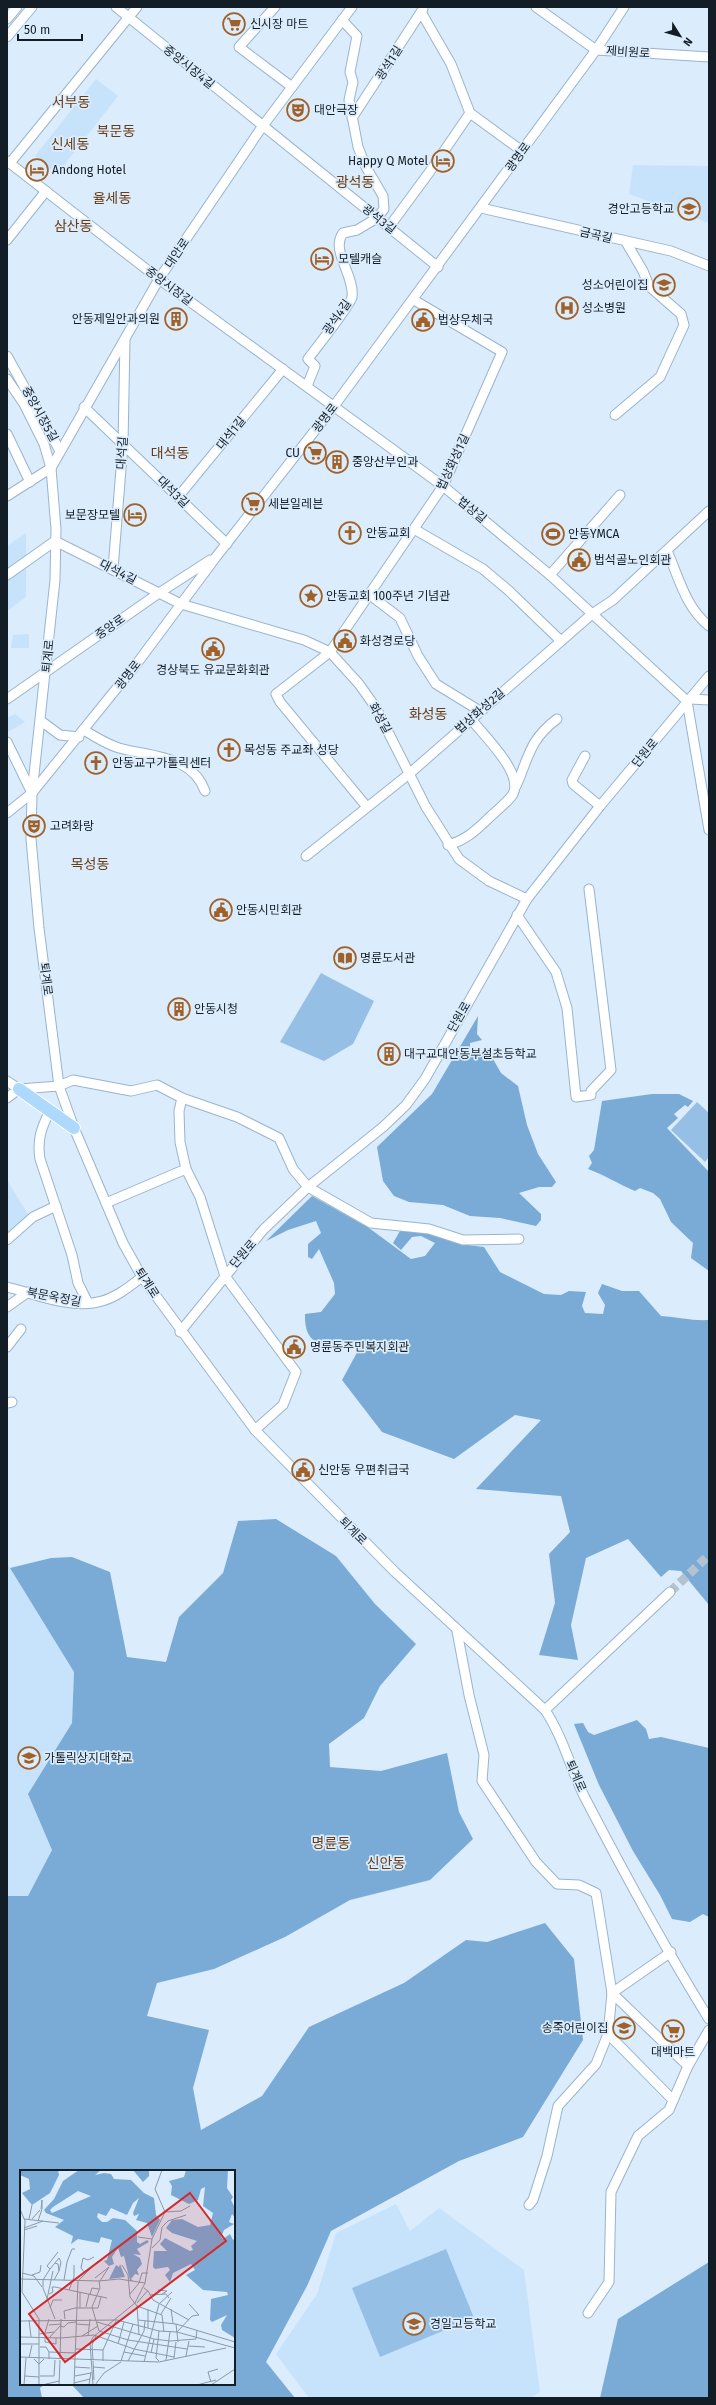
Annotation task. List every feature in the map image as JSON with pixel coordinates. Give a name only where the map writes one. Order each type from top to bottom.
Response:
[{"type":"main road","points":[[19,1090],[74,1128]]},
{"type":"street","points":[[7,19],[17,7]]},
{"type":"street","points":[[7,37],[32,7]]},
{"type":"street","name":"중앙시장4길","points":[[116,7],[262,127]]},
{"type":"street","points":[[9,162],[137,7]]},
{"type":"street","points":[[275,7],[238,47],[292,87]]},
{"type":"street","name":"대안로","points":[[7,496],[50,468],[159,279],[262,127],[352,7]]},
{"type":"street","name":"제비원로","points":[[536,7],[596,50],[709,57]]},
{"type":"street","name":"광명로","points":[[7,813],[32,793],[81,733],[138,662],[216,557],[334,406],[414,300],[596,50],[624,7]]},
{"type":"street","points":[[423,10],[450,64],[470,113],[522,151]]},
{"type":"street","name":"광석1길","points":[[352,118],[423,10]]},
{"type":"street","points":[[342,20],[358,36],[350,72],[353,82],[349,100],[358,147],[363,160],[383,196],[384,209],[377,218]]},
{"type":"street","points":[[389,227],[431,170],[470,113]]},
{"type":"street","name":"광석3길","points":[[262,127],[438,266]]},
{"type":"street","name":"중앙시장길","points":[[9,162],[159,279],[334,406]]},
{"type":"street","points":[[7,240],[46,192]]},
{"type":"street","name":"금곡길","points":[[481,208],[670,251],[709,266]]},
{"type":"street","name":"광석4길","points":[[307,386],[315,366],[308,360],[352,299],[353,286],[339,254],[339,238],[342,233],[357,230],[377,218]]},
{"type":"street","points":[[615,415],[660,377],[684,325],[681,314],[648,286],[643,271],[626,242]]},
{"type":"street","name":"법상화성1길","points":[[368,806],[280,702],[276,694],[330,652],[443,486],[502,352],[414,300]]},
{"type":"street","name":"대석길","points":[[113,569],[123,444],[125,337]]},
{"type":"street","name":"중앙시장5길","points":[[7,356],[60,451]]},
{"type":"street","name":"대석1길","points":[[178,497],[283,369]]},
{"type":"street","name":"퇴계로","points":[[7,379],[24,404],[44,444],[50,468],[56,541],[55,580],[32,793],[31,839],[37,907],[59,1086],[74,1128],[123,1243],[142,1277],[180,1332],[255,1430],[322,1500],[457,1631],[545,1710],[557,1728],[574,1776],[604,1833],[709,2019]]},
{"type":"street","name":"법상길","points":[[334,406],[443,486],[550,575],[689,700]]},
{"type":"street","name":"대석3길","points":[[84,407],[227,544]]},
{"type":"street","points":[[7,434],[30,482]]},
{"type":"street","points":[[550,575],[620,495]]},
{"type":"street","name":"법상화성2길","points":[[306,856],[409,774],[560,641],[592,614],[613,600],[709,511]]},
{"type":"street","points":[[414,529],[483,569],[508,590],[560,641]]},
{"type":"street","points":[[7,575],[56,541]]},
{"type":"street","name":"대석4길","points":[[56,541],[181,604]]},
{"type":"street","points":[[667,551],[682,590],[699,618],[709,626]]},
{"type":"street","name":"중앙로","points":[[7,700],[46,671],[159,593],[216,557]]},
{"type":"street","points":[[370,594],[400,618],[418,656],[436,684],[480,711]]},
{"type":"street","name":"화성길","points":[[181,604],[304,640],[330,652],[359,684],[376,708],[409,774],[448,845],[471,870],[489,881],[527,898]]},
{"type":"street","name":"단원로","points":[[180,1332],[224,1276],[263,1230],[308,1187],[383,1127],[406,1105],[425,1079],[527,898],[600,806],[709,676]]},
{"type":"street","points":[[709,700],[689,700],[705,778],[709,828]]},
{"type":"street","points":[[448,845],[460,842],[470,836],[510,798],[532,745],[545,728],[557,719]]},
{"type":"street","points":[[470,720],[511,769],[515,787]]},
{"type":"street","points":[[40,721],[60,736],[81,733],[119,748],[179,762],[200,778],[205,791]]},
{"type":"street","points":[[7,742],[32,793]]},
{"type":"street","points":[[585,756],[572,780],[573,784],[600,806]]},
{"type":"street","points":[[517,915],[556,972],[567,1008],[576,1097],[591,1095],[591,1091],[611,1070],[589,889]]},
{"type":"street","points":[[7,1098],[19,1090],[59,1086],[73,1080],[131,1091],[157,1085],[182,1098],[237,1117],[279,1138],[293,1169],[308,1187],[371,1223],[429,1229],[463,1240],[519,1239]]},
{"type":"street","points":[[7,1081],[19,1090]]},
{"type":"street","points":[[182,1098],[179,1111],[180,1142],[186,1169],[200,1197],[224,1276],[296,1372],[283,1405],[255,1430]]},
{"type":"street","points":[[50,1111],[42,1126],[38,1144],[40,1159],[56,1206],[78,1283],[88,1303]]},
{"type":"street","points":[[106,1203],[186,1169]]},
{"type":"street","points":[[7,1240],[33,1217],[56,1206]]},
{"type":"street","name":"북문옥정길","points":[[7,1287],[59,1300],[88,1303],[102,1301],[123,1291],[142,1277]]},
{"type":"street","points":[[7,1308],[28,1292]]},
{"type":"street","points":[[7,1347],[21,1329]]},
{"type":"street","points":[[545,1710],[670,1592]]},
{"type":"street","points":[[457,1631],[469,1694],[484,1755],[482,1781],[536,1862],[556,1884],[579,1885],[596,1892],[612,1993],[608,2034],[596,2064],[558,2106],[547,2156],[534,2200],[529,2205]]},
{"type":"street","points":[[612,1993],[671,1952]]},
{"type":"street","points":[[612,1993],[688,2066]]},
{"type":"street","points":[[588,2313],[609,2282],[611,2192],[638,2136],[669,2110],[688,2066],[709,2030]]},
{"type":"street","points":[[608,2034],[673,2100]]},
{"type":"shaded area","points":[[96,79],[118,96],[57,174],[35,156]]},
{"type":"shaded area","name":"경안고등학교","points":[[633,165],[709,166],[709,223],[629,194]]},
{"type":"shaded area","points":[[26,533],[26,597],[7,611],[7,546]]},
{"type":"shaded area","points":[[29,634],[29,648],[11,648],[13,635]]},
{"type":"shaded area","points":[[15,714],[25,722],[8,732],[7,718]]},
{"type":"shaded area","points":[[321,973],[374,1001],[353,1044],[324,1061],[280,1042]]},
{"type":"shaded area","points":[[478,1016],[477,1034],[482,1040],[470,1043],[470,1052],[489,1052],[501,1073],[518,1086],[527,1125],[538,1154],[556,1182],[552,1187],[539,1187],[519,1193],[541,1214],[541,1220],[536,1226],[500,1218],[470,1216],[443,1205],[409,1202],[394,1196],[383,1181],[377,1147],[432,1094]]},
{"type":"shaded area","points":[[652,1094],[679,1094],[693,1101],[688,1107],[685,1105],[674,1114],[678,1118],[667,1128],[709,1172],[709,1271],[691,1258],[693,1243],[671,1222],[660,1199],[653,1193],[640,1188],[635,1191],[588,1169],[592,1163],[589,1156],[594,1150],[602,1101]]},
{"type":"shaded area","points":[[697,1102],[709,1113],[709,1157],[705,1162],[671,1130]]},
{"type":"shaded area","points":[[7,1180],[29,1216],[7,1235]]},
{"type":"shaded area","points":[[312,1196],[369,1228],[411,1259],[425,1256],[435,1243],[421,1236],[412,1237],[401,1250],[393,1243],[400,1231],[427,1232],[467,1245],[484,1247],[500,1272],[544,1294],[561,1295],[569,1291],[586,1292],[582,1306],[585,1313],[603,1314],[605,1305],[598,1293],[602,1284],[622,1291],[639,1291],[661,1316],[709,1320],[709,1605],[681,1571],[669,1570],[661,1577],[628,1539],[586,1558],[571,1625],[578,1660],[539,1655],[555,1603],[549,1554],[570,1532],[561,1496],[476,1489],[541,1420],[515,1415],[454,1459],[382,1432],[342,1380],[359,1349],[355,1342],[336,1344],[320,1343],[313,1340],[306,1326],[305,1314],[321,1312],[335,1294],[334,1283],[319,1249],[312,1259],[308,1257],[308,1244],[321,1233],[316,1221],[288,1230],[266,1241]]},
{"type":"shaded area","points":[[276,1519],[336,1556],[375,1604],[416,1644],[380,1686],[364,1718],[329,1744],[330,1767],[381,1771],[447,1753],[459,1812],[473,1839],[430,1880],[350,1900],[285,1937],[214,1969],[157,1983],[147,2016],[209,2030],[193,2088],[201,2130],[262,2096],[309,2027],[404,1983],[466,1940],[487,1942],[545,1923],[574,1959],[583,2040],[523,2137],[459,2161],[331,2231],[307,2286],[266,2362],[295,2398],[84,2398],[72,2385],[235,2385],[235,2170],[20,2170],[20,2385],[44,2385],[40,2388],[42,2398],[7,2398],[7,1896],[28,1896],[52,1850],[28,1794],[72,1723],[74,1672],[10,1568],[51,1558],[72,1557],[110,1572],[127,1657],[166,1662],[179,1617],[223,1573],[238,1521]]},
{"type":"shaded area","name":"가톨릭상지대학교","points":[[7,1563],[74,1672],[72,1723],[28,1794],[52,1850],[28,1896],[7,1896]]},
{"type":"shaded area","points":[[637,1720],[646,1729],[649,1739],[661,1737],[709,1748],[709,1917],[703,1914],[690,1922],[672,1919],[660,1895],[633,1851],[599,1785],[574,1724],[583,1723],[588,1732],[594,1735]]},
{"type":"shaded area","name":"경일고등학교","points":[[396,2204],[410,2231],[439,2208],[524,2270],[540,2392],[530,2398],[309,2398],[276,2354],[317,2294],[336,2233]]},
{"type":"shaded area","points":[[446,2249],[474,2318],[380,2357],[352,2288]]},
{"type":"shaded area","points":[[709,2262],[709,2398],[600,2398],[618,2319]]},
{"type":"tunnel","points":[[670,1592],[709,1555]]},
{"type":"place","name":"신시장 마트","points":[[234,24]]},
{"type":"place","name":"대안극장","points":[[298,110]]},
{"type":"place","name":"Happy Q Motel","points":[[443,161]]},
{"type":"place","name":"Andong Hotel","points":[[37,170]]},
{"type":"place","name":"경안고등학교","points":[[689,209]]},
{"type":"place","name":"모텔캐슬","points":[[322,259]]},
{"type":"place","name":"성소어린이집","points":[[664,285]]},
{"type":"place","name":"성소병원","points":[[567,308]]},
{"type":"place","name":"안동제일안과의원","points":[[176,319]]},
{"type":"place","name":"법상우체국","points":[[423,320]]},
{"type":"place","name":"CU","points":[[315,453]]},
{"type":"place","name":"중앙산부인과","points":[[337,462]]},
{"type":"place","name":"세븐일레븐","points":[[253,504]]},
{"type":"place","name":"보문장모텔","points":[[135,515]]},
{"type":"place","name":"안동교회","points":[[350,533]]},
{"type":"place","name":"안동YMCA","points":[[553,534]]},
{"type":"place","name":"법석골노인회관","points":[[579,560]]},
{"type":"place","name":"안동교회 100주년 기념관","points":[[311,596]]},
{"type":"place","name":"화성경로당","points":[[345,641]]},
{"type":"place","name":"경상북도 유교문화회관","points":[[213,649]]},
{"type":"place","name":"목성동 주교좌 성당","points":[[229,750]]},
{"type":"place","name":"안동교구가톨릭센터","points":[[96,763]]},
{"type":"place","name":"고려화랑","points":[[34,826]]},
{"type":"place","name":"안동시민회관","points":[[221,910]]},
{"type":"place","name":"명륜도서관","points":[[345,958]]},
{"type":"place","name":"안동시청","points":[[179,1009]]},
{"type":"place","name":"대구교대안동부설초등학교","points":[[389,1054]]},
{"type":"place","name":"명륜동주민복지회관","points":[[294,1347]]},
{"type":"place","name":"신안동 우편취급국","points":[[303,1470]]},
{"type":"place","name":"가톨릭상지대학교","points":[[29,1758]]},
{"type":"place","name":"송죽어린이집","points":[[624,2028]]},
{"type":"place","name":"대백마트","points":[[673,2031]]},
{"type":"place","name":"경일고등학교","points":[[414,2324]]},
{"type":"district","name":"서부동","points":[[71,102]]},
{"type":"district","name":"북문동","points":[[116,131]]},
{"type":"district","name":"신세동","points":[[70,144]]},
{"type":"district","name":"광석동","points":[[355,182]]},
{"type":"district","name":"율세동","points":[[112,198]]},
{"type":"district","name":"삼산동","points":[[73,226]]},
{"type":"district","name":"대석동","points":[[170,453]]},
{"type":"district","name":"화성동","points":[[428,714]]},
{"type":"district","name":"목성동","points":[[90,864]]},
{"type":"district","name":"명륜동","points":[[331,1843]]},
{"type":"district","name":"신안동","points":[[386,1863]]}]
